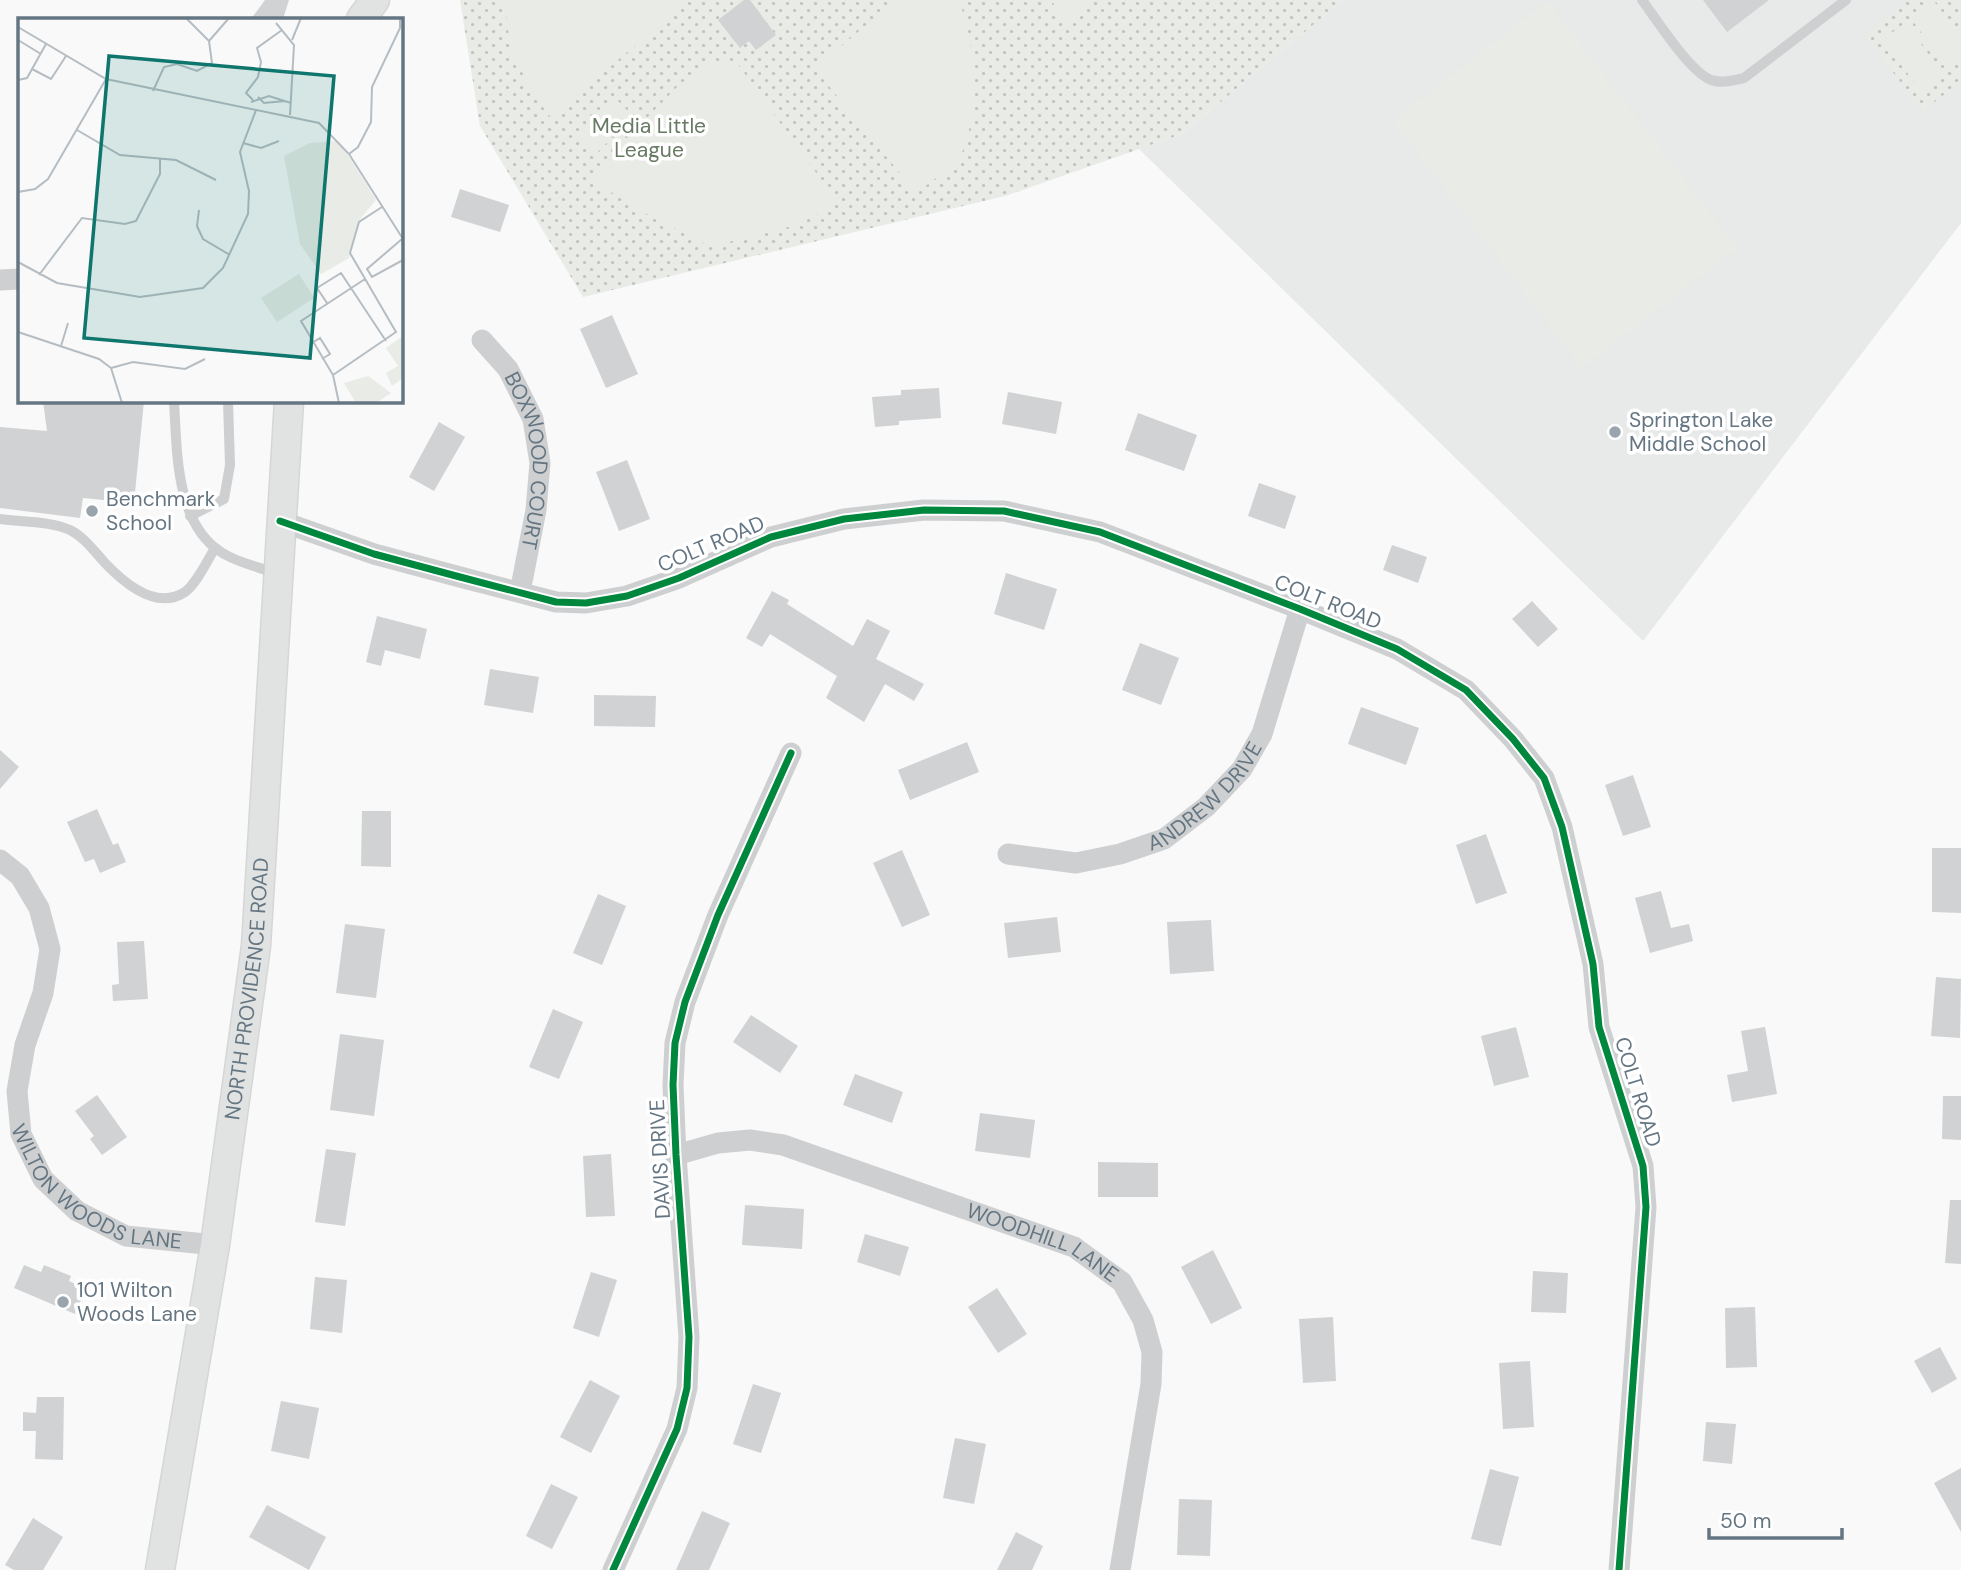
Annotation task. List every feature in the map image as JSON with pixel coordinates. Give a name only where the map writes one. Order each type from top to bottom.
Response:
[{"type":"main road","points":[[362,18],[375,0]]},
{"type":"main road","name":"NORTH PROVIDENCE ROAD","points":[[160,1570],[215,1245],[256,946],[289,402]]},
{"type":"street","points":[[0,280],[18,279]]},
{"type":"street","name":"BOXWOOD COURT","points":[[482,340],[508,369],[533,419],[540,463],[536,510],[520,592]]},
{"type":"street","name":"COLT ROAD","points":[[280,521],[374,554],[556,601],[586,603],[634,593],[679,578],[771,537],[844,519],[924,510],[1004,511],[1100,532],[1300,608],[1397,649],[1466,690],[1513,739],[1544,778],[1562,827],[1593,964],[1599,1027],[1643,1166],[1646,1207],[1619,1570]]},
{"type":"street","name":"ANDREW DRIVE","points":[[1008,854],[1076,863],[1120,854],[1164,839],[1206,807],[1242,769],[1262,734],[1300,608]]},
{"type":"street","name":"DAVIS DRIVE","points":[[613,1570],[677,1429],[687,1388],[689,1337],[676,1155],[673,1085],[675,1044],[685,1002],[718,915],[791,753]]},
{"type":"street","name":"WILTON WOODS LANE","points":[[0,860],[20,876],[39,908],[50,949],[43,993],[25,1045],[17,1091],[21,1134],[43,1179],[77,1211],[126,1236],[215,1245]]},
{"type":"street","name":"WOODHILL LANE","points":[[676,1155],[729,1142],[750,1140],[783,1145],[1074,1247],[1122,1282],[1143,1320],[1152,1353],[1151,1384],[1120,1570]]},
{"type":"lane","points":[[1642,0],[1695,69],[1713,81],[1730,81],[1744,78],[1846,0]]},
{"type":"lane","points":[[174,402],[183,486],[190,516],[200,534],[222,553],[277,574]]},
{"type":"lane","points":[[190,516],[224,499],[230,465],[228,402]]},
{"type":"lane","points":[[0,519],[70,530],[131,586],[149,596],[159,598],[170,598],[186,592],[215,548]]},
{"type":"shaded area","name":"Springton Lake Middle School","points":[[1343,0],[1961,0],[1961,223],[1643,641],[1139,149],[1182,134]]},
{"type":"green space","name":"Media Little League","points":[[460,0],[1343,0],[1182,134],[1005,196],[583,297],[480,126]]},
{"type":"green space","points":[[504,0],[678,0],[678,10],[550,117],[530,88],[511,50]]},
{"type":"green space","points":[[895,0],[959,0],[973,61],[974,91],[966,144],[951,166],[916,193],[815,69]]},
{"type":"green space","points":[[1051,0],[1096,0],[1067,24]]},
{"type":"green space","points":[[1909,0],[1961,0],[1961,81],[1923,111],[1864,35]]},
{"type":"green space","points":[[1547,1],[1737,248],[1582,368],[1393,121]]},
{"type":"green space","points":[[1934,1],[1961,37],[1961,60],[1949,69],[1911,19]]},
{"type":"green space","points":[[1905,23],[1943,73],[1921,91],[1882,40]]},
{"type":"green space","points":[[710,62],[737,63],[838,203],[797,225],[725,243],[706,244],[650,216],[601,186],[590,176],[678,86]]},
{"type":"green space","points":[[614,97],[633,116],[596,154],[577,135]]},
{"type":"building","points":[[265,0],[289,0],[283,18],[252,18]]},
{"type":"building","points":[[744,0],[750,0],[776,35],[756,50],[749,41],[740,48],[718,20]]},
{"type":"building","points":[[1703,0],[1769,0],[1727,32]]},
{"type":"building","points":[[460,189],[509,205],[500,232],[451,217]]},
{"type":"building","points":[[612,315],[638,374],[606,388],[580,329]]},
{"type":"building","points":[[939,388],[941,418],[899,421],[899,425],[875,427],[872,397],[901,395],[901,390]]},
{"type":"building","points":[[1008,392],[1062,402],[1056,434],[1002,424]]},
{"type":"building","points":[[43,402],[144,402],[134,503],[83,498],[80,518],[0,508],[0,427],[47,431]]},
{"type":"building","points":[[1138,413],[1197,435],[1184,471],[1125,450]]},
{"type":"building","points":[[439,422],[465,437],[434,491],[409,477]]},
{"type":"building","points":[[627,460],[650,519],[619,531],[596,472]]},
{"type":"building","points":[[1259,483],[1296,496],[1285,529],[1248,516]]},
{"type":"building","points":[[1392,545],[1427,557],[1418,583],[1383,570]]},
{"type":"building","points":[[1006,573],[1057,589],[1044,630],[994,614]]},
{"type":"building","points":[[772,591],[789,600],[787,604],[853,646],[867,619],[890,631],[876,659],[924,684],[914,701],[885,684],[864,722],[826,698],[837,676],[770,634],[762,647],[746,638]]},
{"type":"building","points":[[1532,601],[1558,629],[1538,647],[1512,619]]},
{"type":"building","points":[[377,616],[427,629],[420,659],[385,650],[381,666],[366,662]]},
{"type":"building","points":[[1140,643],[1179,658],[1161,705],[1122,690]]},
{"type":"building","points":[[490,669],[539,677],[533,713],[484,705]]},
{"type":"building","points":[[594,695],[656,696],[655,727],[594,726]]},
{"type":"building","points":[[1361,707],[1419,728],[1406,765],[1348,744]]},
{"type":"building","points":[[967,742],[979,772],[910,800],[898,770]]},
{"type":"building","points":[[0,750],[19,767],[0,789]]},
{"type":"building","points":[[1633,775],[1651,827],[1623,836],[1605,785]]},
{"type":"building","points":[[97,809],[113,845],[118,843],[126,862],[100,873],[94,859],[85,862],[67,822]]},
{"type":"building","points":[[362,811],[391,811],[391,867],[361,866]]},
{"type":"building","points":[[1486,834],[1507,893],[1476,904],[1456,845]]},
{"type":"building","points":[[1932,848],[1961,848],[1961,913],[1932,912]]},
{"type":"building","points":[[902,850],[930,915],[902,927],[873,863]]},
{"type":"building","points":[[1661,891],[1671,928],[1689,924],[1693,941],[1650,953],[1635,898]]},
{"type":"building","points":[[598,894],[626,906],[602,965],[573,953]]},
{"type":"building","points":[[1057,917],[1061,952],[1008,958],[1004,923]]},
{"type":"building","points":[[1211,920],[1214,971],[1170,974],[1167,922]]},
{"type":"building","points":[[345,924],[385,929],[376,998],[336,993]]},
{"type":"building","points":[[144,941],[148,999],[113,1001],[112,985],[119,984],[117,942]]},
{"type":"building","points":[[1936,977],[1961,979],[1960,1038],[1931,1036]]},
{"type":"building","points":[[553,1009],[583,1022],[559,1079],[529,1067]]},
{"type":"building","points":[[751,1015],[798,1046],[780,1073],[733,1042]]},
{"type":"building","points":[[1516,1027],[1529,1077],[1494,1086],[1481,1036]]},
{"type":"building","points":[[1765,1027],[1777,1094],[1732,1102],[1727,1075],[1748,1071],[1741,1031]]},
{"type":"building","points":[[340,1034],[384,1040],[374,1116],[330,1110]]},
{"type":"building","points":[[855,1074],[903,1092],[892,1123],[843,1105]]},
{"type":"building","points":[[97,1095],[127,1137],[102,1155],[90,1139],[94,1136],[75,1111]]},
{"type":"building","points":[[1943,1096],[1961,1096],[1961,1140],[1942,1139]]},
{"type":"building","points":[[980,1113],[1035,1120],[1030,1158],[975,1151]]},
{"type":"building","points":[[326,1149],[356,1153],[345,1226],[315,1222]]},
{"type":"building","points":[[611,1154],[615,1216],[586,1217],[583,1156]]},
{"type":"building","points":[[1098,1162],[1158,1163],[1158,1197],[1098,1197]]},
{"type":"building","points":[[1950,1200],[1961,1200],[1961,1264],[1945,1263]]},
{"type":"building","points":[[745,1205],[804,1209],[802,1249],[742,1245]]},
{"type":"building","points":[[865,1234],[909,1247],[900,1276],[857,1262]]},
{"type":"building","points":[[1213,1250],[1242,1308],[1211,1324],[1181,1267]]},
{"type":"building","name":"101 Wilton Woods Lane","points":[[24,1265],[41,1272],[44,1265],[71,1276],[69,1281],[86,1289],[75,1314],[14,1288]]},
{"type":"building","points":[[1533,1271],[1568,1273],[1566,1313],[1531,1312]]},
{"type":"building","points":[[591,1272],[617,1280],[599,1337],[573,1328]]},
{"type":"building","points":[[315,1277],[347,1280],[342,1333],[310,1329]]},
{"type":"building","points":[[997,1288],[1027,1334],[998,1353],[968,1307]]},
{"type":"building","points":[[1755,1307],[1757,1367],[1726,1368],[1725,1308]]},
{"type":"building","points":[[1333,1317],[1336,1381],[1303,1383],[1299,1319]]},
{"type":"building","points":[[1940,1347],[1957,1379],[1932,1393],[1914,1361]]},
{"type":"building","points":[[1530,1361],[1534,1427],[1503,1429],[1499,1363]]},
{"type":"building","points":[[590,1380],[620,1396],[591,1453],[560,1437]]},
{"type":"building","points":[[753,1384],[781,1393],[761,1453],[733,1444]]},
{"type":"building","points":[[37,1397],[64,1397],[63,1460],[35,1459],[36,1431],[23,1431],[23,1412],[36,1413]]},
{"type":"building","points":[[281,1401],[319,1408],[309,1459],[271,1451]]},
{"type":"building","points":[[1706,1422],[1736,1424],[1732,1464],[1703,1461]]},
{"type":"building","points":[[955,1438],[986,1444],[974,1504],[943,1498]]},
{"type":"building","points":[[1961,1468],[1961,1532],[1934,1483]]},
{"type":"building","points":[[1490,1469],[1519,1477],[1501,1546],[1471,1539]]},
{"type":"building","points":[[551,1484],[578,1497],[552,1549],[526,1536]]},
{"type":"building","points":[[1179,1499],[1212,1500],[1210,1556],[1177,1555]]},
{"type":"building","points":[[267,1505],[326,1537],[309,1570],[249,1537]]},
{"type":"building","points":[[702,1511],[730,1523],[709,1570],[676,1570]]},
{"type":"building","points":[[33,1518],[63,1537],[43,1570],[14,1570],[5,1565]]},
{"type":"building","points":[[1016,1532],[1043,1546],[1032,1570],[997,1570]]},
{"type":"cycle path","points":[[280,521],[374,554],[556,602],[586,603],[627,596],[679,578],[771,537],[844,519],[924,510],[1004,511],[1100,532],[1300,609],[1397,649],[1466,690],[1513,739],[1544,778],[1562,827],[1593,964],[1599,1027],[1643,1166],[1646,1207],[1619,1570]]},
{"type":"cycle path","points":[[613,1570],[677,1429],[687,1388],[689,1337],[676,1155],[673,1085],[675,1043],[685,1002],[718,915],[791,753]]},
{"type":"place","name":"Springton Lake Middle School","points":[[1615,432]]},
{"type":"place","name":"Benchmark School","points":[[92,511]]},
{"type":"place","name":"101 Wilton Woods Lane","points":[[63,1302]]}]
